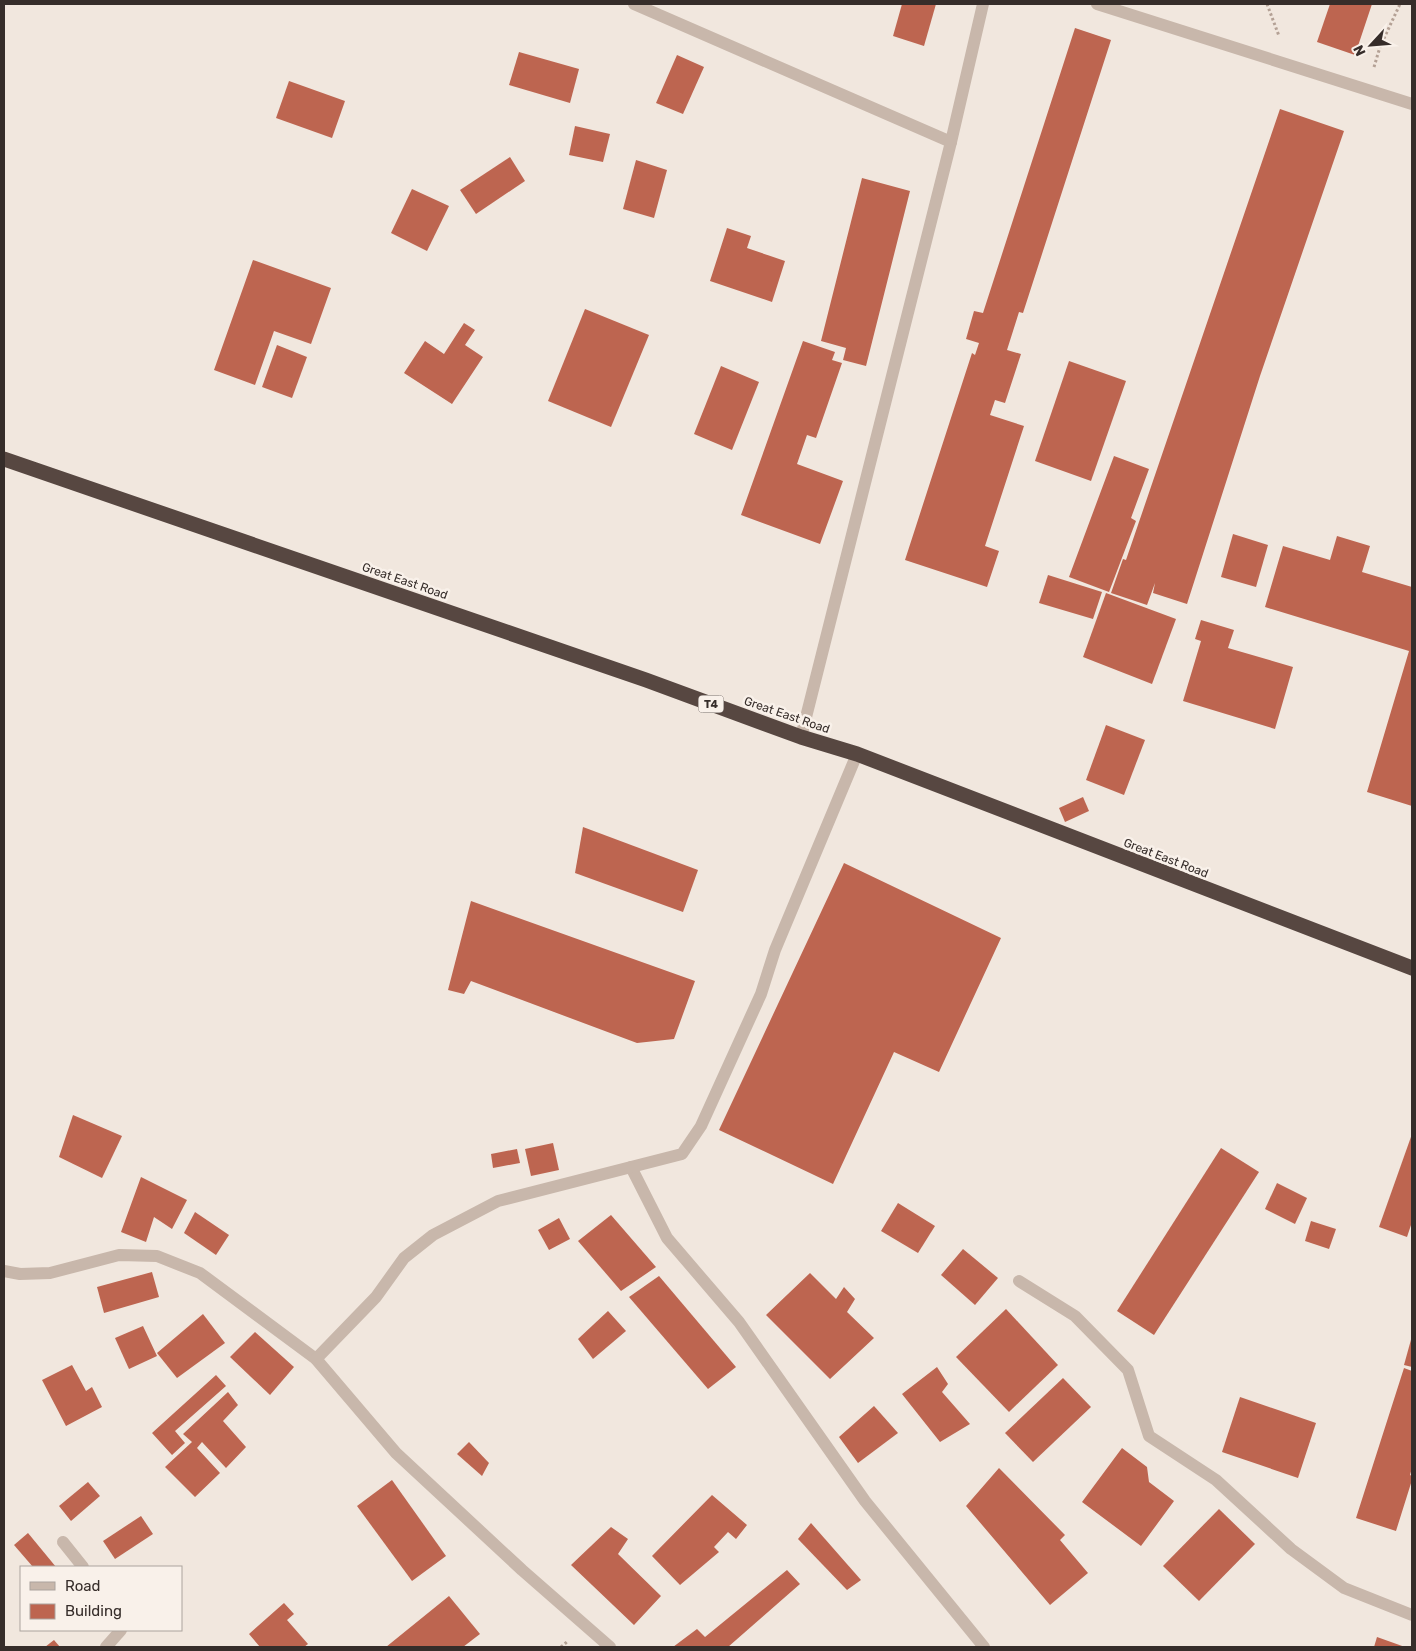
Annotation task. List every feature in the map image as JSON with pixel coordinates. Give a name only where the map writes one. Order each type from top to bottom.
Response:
[{"type":"highway","name":"Great East Road","points":[[4,459],[627,674],[801,737],[857,754],[1412,968]]},
{"type":"street","points":[[634,4],[951,142]]},
{"type":"street","points":[[801,737],[951,142],[983,4]]},
{"type":"street","points":[[1096,4],[1412,104]]},
{"type":"street","points":[[316,1359],[376,1297],[404,1258],[433,1235],[498,1201],[682,1154],[702,1126],[761,994],[775,950],[857,754]]},
{"type":"street","points":[[631,1167],[667,1238],[739,1322],[865,1501],[984,1647]]},
{"type":"street","points":[[4,1271],[20,1274],[50,1273],[119,1255],[157,1256],[200,1273],[316,1359],[396,1453],[522,1570],[610,1647]]},
{"type":"street","points":[[1019,1281],[1075,1316],[1128,1370],[1149,1436],[1216,1480],[1291,1549],[1344,1588],[1412,1615]]},
{"type":"street","points":[[64,1542],[82,1566]]},
{"type":"street","points":[[106,1647],[120,1631]]},
{"type":"path","points":[[1267,4],[1290,65]]},
{"type":"path","points":[[1368,89],[1380,46],[1400,4]]},
{"type":"building","points":[[902,4],[936,4],[924,46],[893,36]]},
{"type":"building","points":[[1330,4],[1372,4],[1355,55],[1317,42]]},
{"type":"building","points":[[1075,28],[1111,40],[1023,313],[1019,312],[1007,350],[1021,354],[1005,403],[995,400],[990,415],[1024,426],[985,546],[999,551],[987,587],[905,560],[972,353],[975,355],[979,343],[966,339],[974,311],[983,313]]},
{"type":"building","points":[[519,52],[579,69],[570,103],[509,85]]},
{"type":"building","points":[[677,55],[704,67],[683,114],[656,103]]},
{"type":"building","points":[[289,81],[345,101],[332,138],[276,118]]},
{"type":"building","points":[[1280,109],[1344,131],[1260,376],[1187,604],[1153,593],[1155,583],[1147,605],[1111,593],[1123,559],[1126,560]]},
{"type":"building","points":[[575,126],[610,134],[603,162],[569,155]]},
{"type":"building","points":[[510,157],[525,181],[476,214],[460,190]]},
{"type":"building","points":[[636,160],[667,170],[654,218],[623,209]]},
{"type":"building","points":[[862,178],[910,191],[866,366],[843,360],[846,348],[821,341]]},
{"type":"building","points":[[412,189],[449,206],[427,251],[391,233]]},
{"type":"building","points":[[727,228],[751,236],[747,248],[785,261],[772,302],[710,281]]},
{"type":"building","points":[[253,260],[331,288],[311,344],[274,331],[255,385],[214,370]]},
{"type":"building","points":[[585,309],[649,335],[611,427],[548,401]]},
{"type":"building","points":[[464,323],[475,330],[465,345],[483,357],[452,404],[404,373],[425,341],[444,354]]},
{"type":"building","points":[[803,341],[835,352],[832,360],[842,363],[816,438],[807,435],[797,464],[843,481],[820,544],[741,515]]},
{"type":"building","points":[[277,345],[307,357],[292,398],[262,387]]},
{"type":"building","points":[[1069,361],[1126,381],[1091,481],[1035,461]]},
{"type":"building","points":[[721,366],[759,382],[732,450],[694,434]]},
{"type":"building","points":[[1114,456],[1149,469],[1131,518],[1136,521],[1109,592],[1069,577]]},
{"type":"building","points":[[1233,534],[1268,545],[1256,587],[1221,577]]},
{"type":"building","points":[[1337,536],[1370,546],[1362,572],[1412,587],[1412,806],[1367,792],[1409,651],[1265,607],[1283,546],[1330,560]]},
{"type":"building","points":[[1048,575],[1102,592],[1093,619],[1039,603]]},
{"type":"building","points":[[1106,593],[1176,619],[1152,684],[1083,657]]},
{"type":"building","points":[[1201,620],[1234,630],[1228,648],[1293,667],[1275,729],[1183,701],[1201,641],[1195,639]]},
{"type":"building","points":[[1106,725],[1145,740],[1124,795],[1086,780]]},
{"type":"building","points":[[1083,797],[1089,811],[1065,822],[1059,808]]},
{"type":"building","points":[[583,827],[698,870],[683,912],[575,873]]},
{"type":"building","points":[[844,863],[1001,938],[939,1072],[894,1052],[833,1184],[719,1130]]},
{"type":"building","points":[[471,901],[695,981],[674,1039],[637,1043],[471,981],[464,994],[448,990]]},
{"type":"building","points":[[73,1115],[122,1136],[102,1178],[59,1157]]},
{"type":"building","points":[[1412,1134],[1412,1222],[1407,1237],[1379,1227]]},
{"type":"building","points":[[553,1143],[559,1170],[531,1176],[525,1149]]},
{"type":"building","points":[[1221,1148],[1259,1172],[1154,1335],[1117,1311]]},
{"type":"building","points":[[517,1149],[520,1163],[493,1168],[491,1154]]},
{"type":"building","points":[[141,1177],[187,1200],[172,1229],[154,1217],[146,1242],[121,1232]]},
{"type":"building","points":[[1277,1183],[1307,1198],[1295,1224],[1265,1209]]},
{"type":"building","points":[[898,1203],[935,1226],[918,1253],[881,1231]]},
{"type":"building","points":[[195,1212],[229,1235],[216,1255],[184,1233]]},
{"type":"building","points":[[611,1215],[656,1267],[621,1291],[578,1241]]},
{"type":"building","points":[[559,1218],[570,1239],[549,1250],[538,1230]]},
{"type":"building","points":[[1311,1221],[1336,1229],[1329,1249],[1305,1241]]},
{"type":"building","points":[[963,1249],[998,1278],[975,1305],[941,1275]]},
{"type":"building","points":[[152,1272],[159,1297],[104,1313],[97,1287]]},
{"type":"building","points":[[810,1273],[836,1299],[844,1287],[855,1299],[847,1312],[874,1338],[830,1379],[766,1315]]},
{"type":"building","points":[[659,1276],[736,1367],[708,1389],[629,1297]]},
{"type":"building","points":[[1006,1309],[1058,1365],[1009,1412],[956,1357]]},
{"type":"building","points":[[608,1311],[626,1331],[593,1359],[578,1339]]},
{"type":"building","points":[[203,1314],[225,1343],[177,1378],[157,1353]]},
{"type":"building","points":[[143,1326],[157,1356],[129,1369],[115,1338]]},
{"type":"building","points":[[255,1332],[294,1367],[270,1395],[230,1357]]},
{"type":"building","points":[[1412,1336],[1412,1367],[1404,1365]]},
{"type":"building","points":[[72,1365],[86,1391],[92,1387],[102,1407],[66,1426],[42,1380]]},
{"type":"building","points":[[937,1367],[948,1384],[942,1392],[970,1424],[940,1442],[902,1394]]},
{"type":"building","points":[[1404,1368],[1412,1371],[1412,1468],[1410,1475],[1412,1480],[1396,1531],[1356,1518]]},
{"type":"building","points":[[216,1375],[226,1386],[175,1431],[185,1443],[172,1455],[152,1433]]},
{"type":"building","points":[[1063,1378],[1091,1407],[1033,1462],[1005,1433]]},
{"type":"building","points":[[228,1392],[238,1405],[223,1421],[246,1447],[226,1468],[202,1442],[197,1448],[220,1473],[195,1497],[165,1467],[192,1442],[183,1434]]},
{"type":"building","points":[[1240,1397],[1316,1423],[1298,1478],[1222,1452]]},
{"type":"building","points":[[874,1406],[898,1433],[858,1463],[839,1437]]},
{"type":"building","points":[[469,1442],[489,1463],[482,1476],[457,1454]]},
{"type":"building","points":[[1122,1448],[1147,1467],[1149,1482],[1174,1501],[1141,1546],[1082,1502]]},
{"type":"building","points":[[999,1468],[1065,1535],[1060,1540],[1088,1573],[1050,1605],[966,1506]]},
{"type":"building","points":[[392,1480],[446,1556],[412,1581],[357,1506]]},
{"type":"building","points":[[88,1482],[100,1496],[71,1521],[59,1506]]},
{"type":"building","points":[[712,1495],[747,1525],[736,1539],[728,1532],[714,1547],[719,1552],[680,1585],[652,1556]]},
{"type":"building","points":[[1219,1509],[1255,1544],[1199,1601],[1163,1566]]},
{"type":"building","points":[[141,1516],[153,1534],[115,1559],[103,1541]]},
{"type":"building","points":[[811,1523],[861,1580],[847,1590],[798,1539]]},
{"type":"building","points":[[611,1527],[628,1539],[618,1554],[661,1596],[634,1625],[571,1565]]},
{"type":"building","points":[[28,1533],[55,1566],[32,1566],[14,1545]]},
{"type":"building","points":[[787,1570],[800,1584],[728,1647],[673,1647],[697,1629],[705,1637]]},
{"type":"building","points":[[449,1596],[480,1634],[463,1647],[386,1647]]},
{"type":"building","points":[[284,1603],[294,1614],[287,1620],[308,1644],[304,1647],[260,1647],[249,1634]]},
{"type":"building","points":[[1377,1637],[1405,1647],[1374,1647]]},
{"type":"building","points":[[54,1640],[60,1647],[45,1647]]}]
